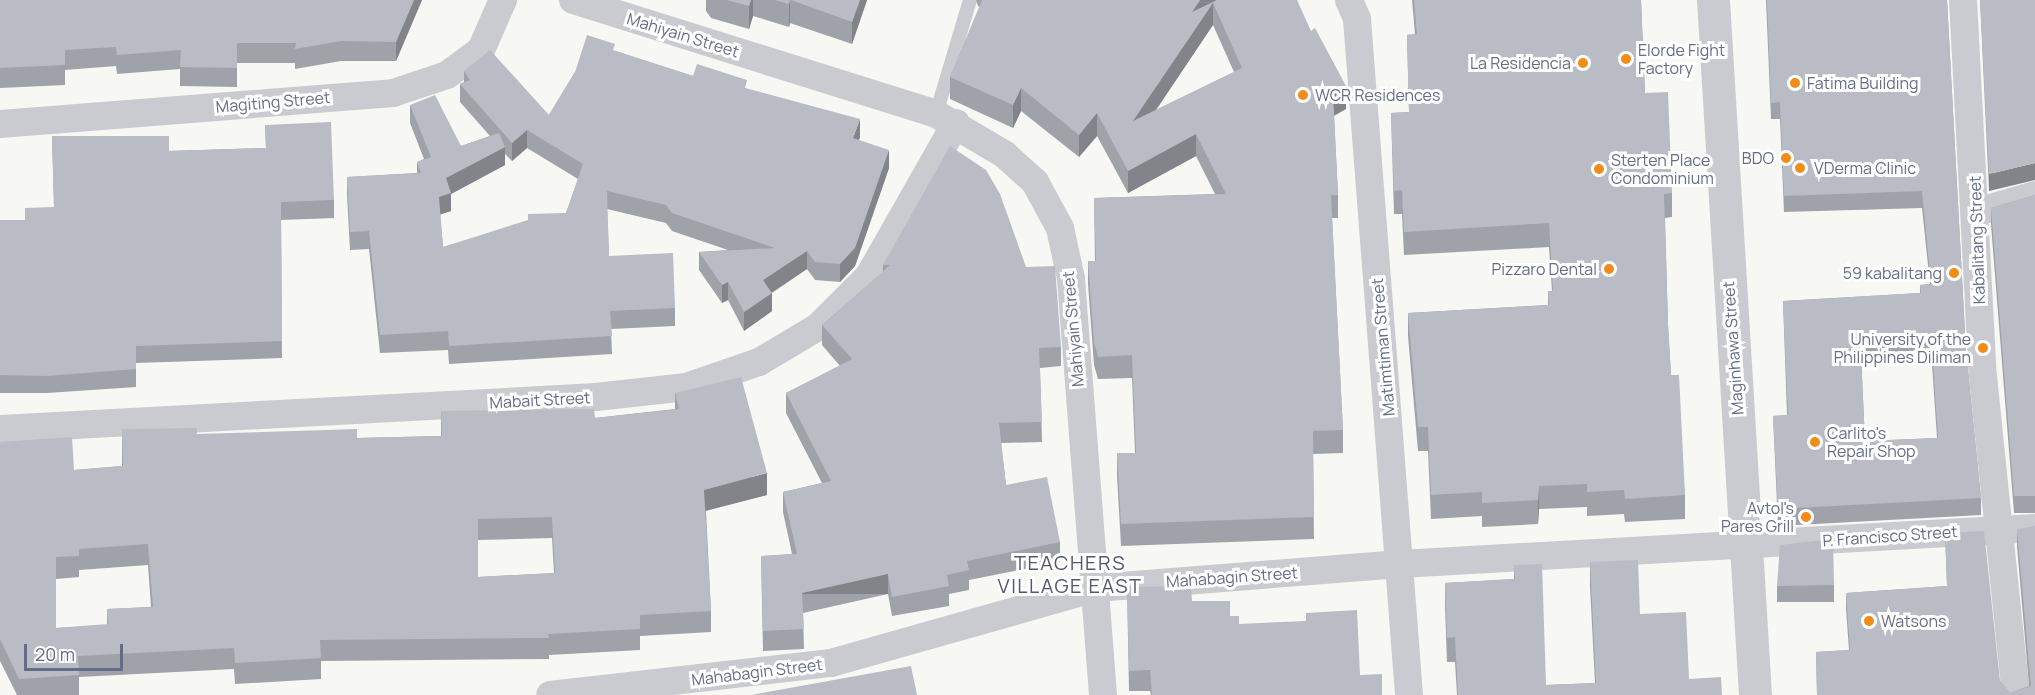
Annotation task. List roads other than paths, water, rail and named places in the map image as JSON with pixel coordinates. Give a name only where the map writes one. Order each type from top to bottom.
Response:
[{"type":"street","name":"Magiting Street","points":[[0,124],[393,93],[447,75],[481,50],[503,0]]},
{"type":"street","name":"Mahiyain Street","points":[[573,0],[946,118],[1035,182],[1060,228],[1071,279],[1103,695]]},
{"type":"street","name":"Matimtiman Street","points":[[1349,0],[1357,19],[1409,695]]},
{"type":"street","name":"Maginhawa Street","points":[[1713,0],[1755,695]]},
{"type":"street","name":"Kabalitang Street","points":[[1964,0],[1977,212],[1982,367],[2016,695]]},
{"type":"street","name":"Mabait Street","points":[[0,429],[596,397],[686,387],[759,362],[818,327],[869,276],[946,118]]},
{"type":"street","points":[[1977,212],[2035,195]]},
{"type":"street","name":"P. Francisco Street","points":[[1745,546],[1997,528],[2035,528]]},
{"type":"street","name":"Mahabagin Street","points":[[550,695],[831,663],[1096,588],[1400,564],[1745,546]]},
{"type":"lane","points":[[946,118],[970,0]]},
{"type":"place","name":"Elorde Fight Factory","points":[[1626,59]]},
{"type":"place","name":"La Residencia","points":[[1583,63]]},
{"type":"place","name":"Fatima Building","points":[[1795,83]]},
{"type":"place","name":"WCR Residences","points":[[1303,95]]},
{"type":"place","name":"BDO","points":[[1786,158]]},
{"type":"place","name":"VDerma Clinic","points":[[1800,168]]},
{"type":"place","name":"Sterten Place Condominium","points":[[1599,169]]},
{"type":"place","name":"Pizzaro Dental","points":[[1609,269]]},
{"type":"place","name":"59 kabalitang","points":[[1954,273]]},
{"type":"place","name":"University of the Philippines Diliman","points":[[1983,348]]},
{"type":"place","name":"Carlito's Repair Shop","points":[[1815,442]]},
{"type":"place","name":"Avtol's Pares Grill","points":[[1806,517]]},
{"type":"place","name":"Watsons","points":[[1869,621]]},
{"type":"district","name":"TEACHERS VILLAGE EAST","points":[[1070,574]]}]
